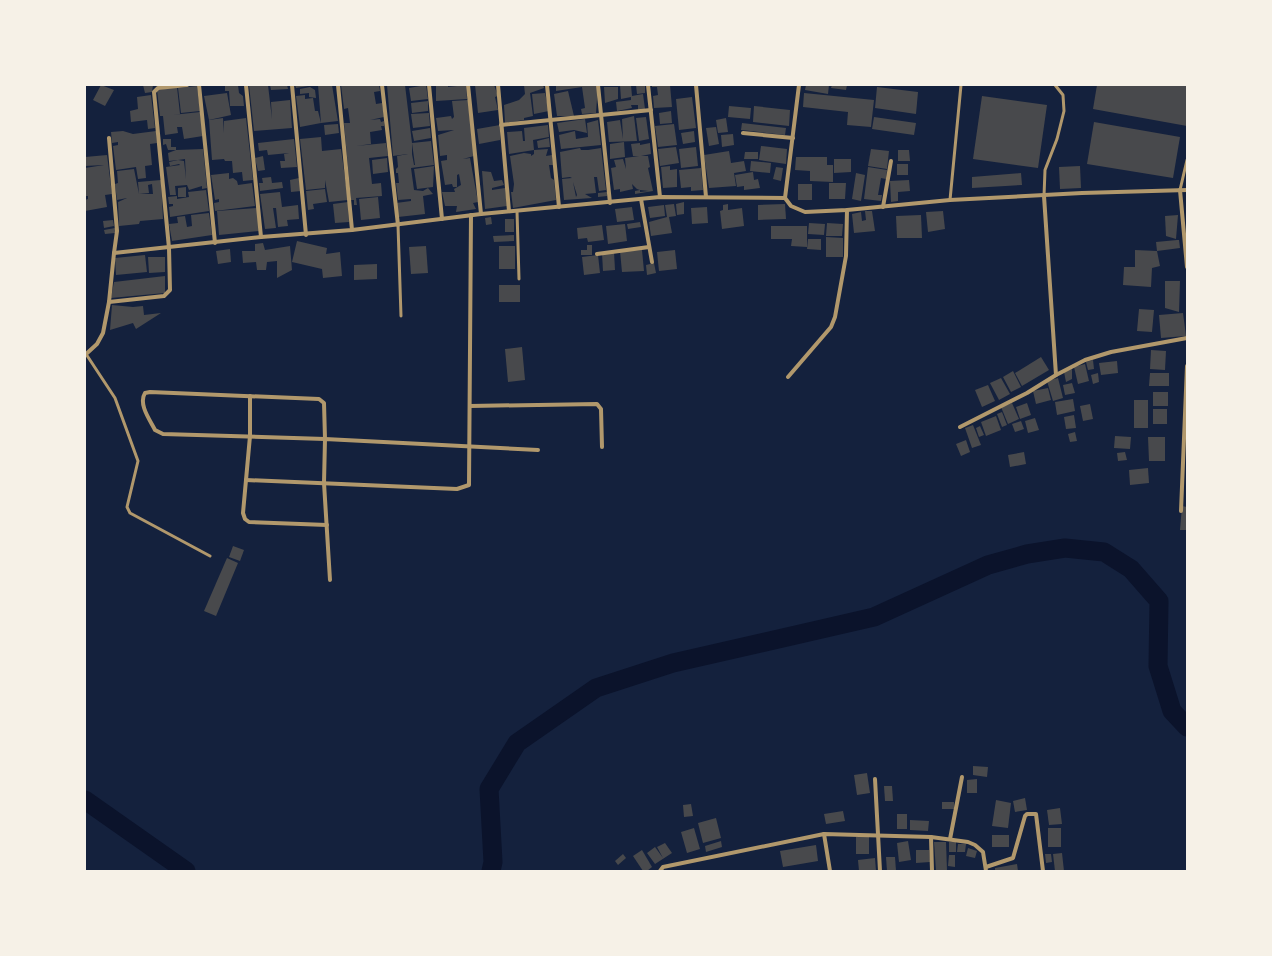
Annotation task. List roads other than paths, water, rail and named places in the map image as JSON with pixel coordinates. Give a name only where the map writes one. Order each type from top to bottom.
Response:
[{"type":"street","points":[[109,302],[156,298],[168,294],[170,290],[169,248],[154,92],[158,88],[187,85]]},
{"type":"street","points":[[199,85],[215,243]]},
{"type":"street","points":[[246,85],[261,237]]},
{"type":"street","points":[[292,85],[306,235]]},
{"type":"street","points":[[338,85],[352,230]]},
{"type":"street","points":[[382,85],[398,225]]},
{"type":"street","points":[[429,85],[442,219]]},
{"type":"street","points":[[468,85],[481,214]]},
{"type":"street","points":[[498,85],[510,211]]},
{"type":"street","points":[[547,85],[559,207]]},
{"type":"street","points":[[598,85],[610,203]]},
{"type":"street","points":[[648,85],[660,197]]},
{"type":"street","points":[[696,85],[706,197]]},
{"type":"street","points":[[799,85],[785,198],[791,206],[805,212],[847,210],[950,200],[1187,190]]},
{"type":"street","points":[[501,125],[651,110]]},
{"type":"street","points":[[743,133],[793,138]]},
{"type":"street","points":[[86,355],[103,333],[109,302],[117,231],[109,138]]},
{"type":"street","points":[[883,207],[891,160]]},
{"type":"street","points":[[1180,190],[1187,267]]},
{"type":"street","points":[[1044,196],[1056,375]]},
{"type":"street","points":[[114,253],[261,237],[306,235],[471,215],[610,203],[660,197],[785,198]]},
{"type":"street","points":[[641,199],[652,262]]},
{"type":"street","points":[[788,377],[831,327],[835,318],[841,295],[846,256],[847,210]]},
{"type":"street","points":[[246,480],[458,489],[469,485],[471,215]]},
{"type":"street","points":[[597,254],[649,247]]},
{"type":"street","points":[[960,427],[1027,393],[1084,360],[1112,352],[1187,338]]},
{"type":"street","points":[[1181,511],[1187,366]]},
{"type":"street","points":[[330,580],[324,483],[325,439],[325,410],[324,403],[319,399],[145,393],[143,403],[155,430],[158,432],[325,439],[538,450]]},
{"type":"street","points":[[250,396],[250,436],[243,514],[245,519],[249,522],[327,524]]},
{"type":"street","points":[[470,406],[597,404],[601,409],[602,447]]},
{"type":"street","points":[[950,839],[962,777]]},
{"type":"street","points":[[875,779],[880,871]]},
{"type":"street","points":[[660,871],[663,867],[824,834],[878,834],[950,839],[975,845],[983,852],[986,869],[1012,858],[1025,816],[1027,814],[1036,814],[1043,871]]},
{"type":"street","points":[[824,834],[830,871]]},
{"type":"street","points":[[931,837],[932,871]]},
{"type":"lane","points":[[950,200],[961,85]]},
{"type":"lane","points":[[1044,196],[1045,170],[1057,139],[1064,111],[1063,95],[1055,85]]},
{"type":"lane","points":[[1180,190],[1187,160]]},
{"type":"lane","points":[[517,211],[519,279]]},
{"type":"lane","points":[[398,225],[401,316]]},
{"type":"lane","points":[[86,355],[115,398],[138,461],[127,507],[130,513],[210,556]]},
{"type":"waterway","points":[[491,871],[493,862],[489,789],[517,743],[596,688],[673,663],[874,617],[988,565],[1027,554],[1065,548],[1104,552],[1131,569],[1159,601],[1158,666],[1172,711],[1187,727]]},
{"type":"waterway","points":[[85,800],[186,871]]}]
